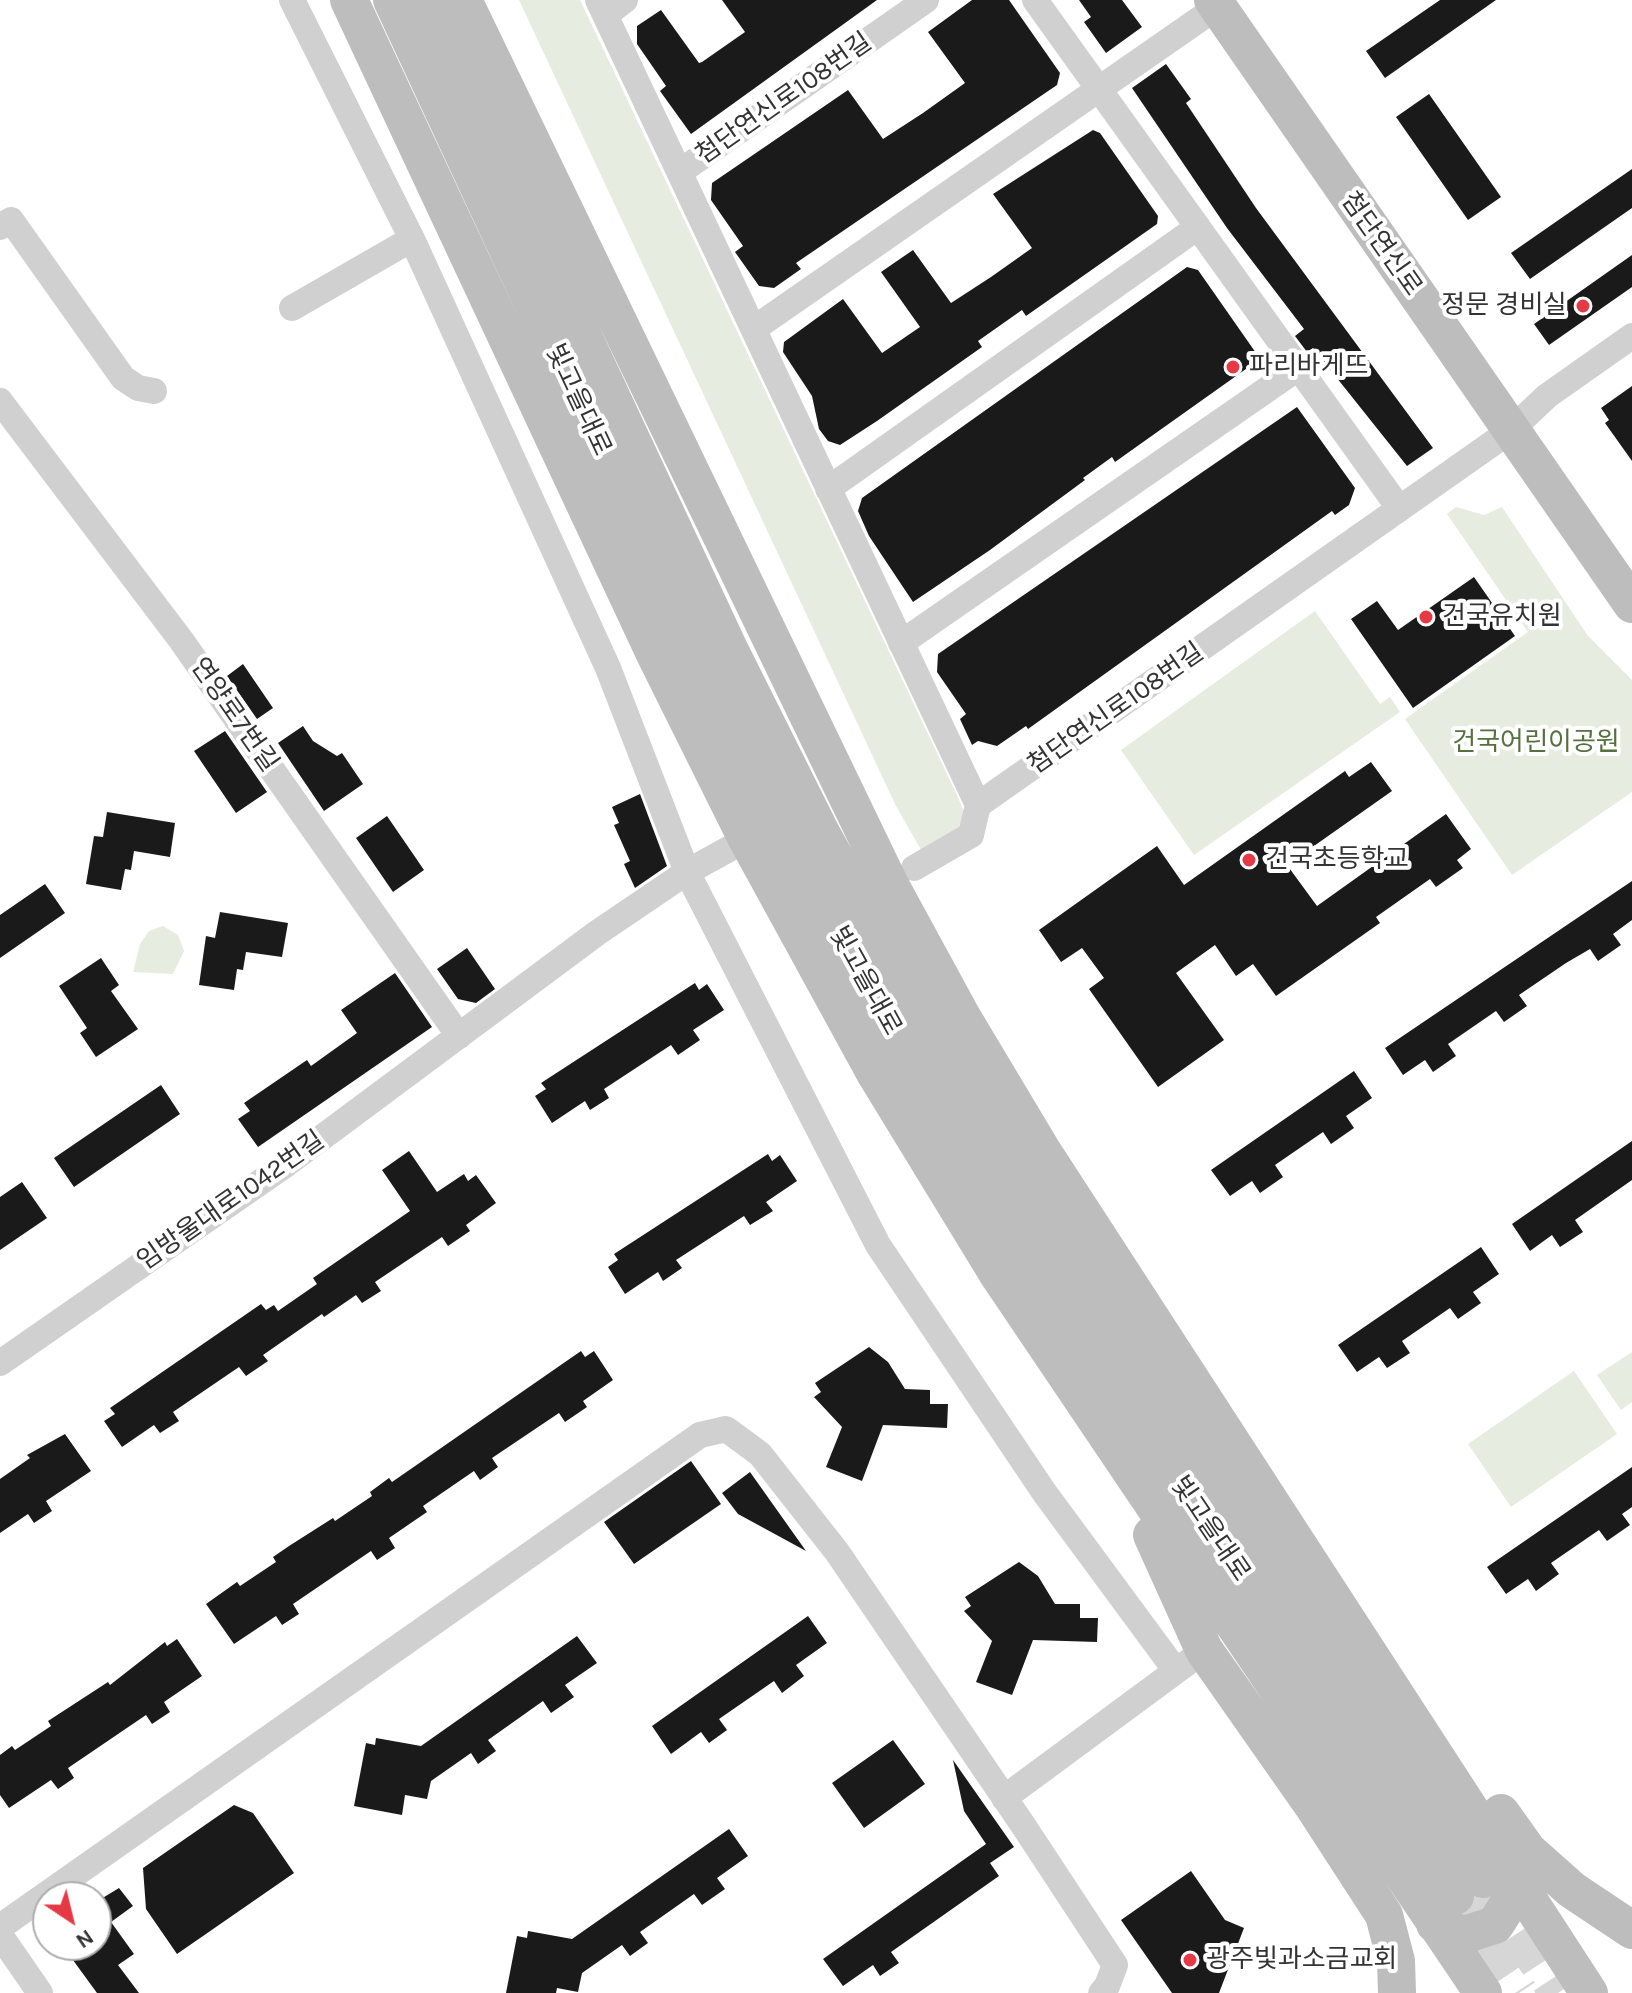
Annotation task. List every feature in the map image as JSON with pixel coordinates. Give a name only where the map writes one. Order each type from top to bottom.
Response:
[{"type":"main road","points":[[349,0],[655,654],[747,839],[874,1071],[998,1274],[1332,1771]]},
{"type":"main road","name":"빛고을대로","points":[[392,0],[700,663],[802,866],[899,1043],[996,1208],[1471,1893]]},
{"type":"main road","name":"빛고을대로","points":[[426,0],[729,649],[819,829],[928,1029],[1027,1192],[1471,1893]]},
{"type":"main road","points":[[463,0],[889,883],[962,1017],[1041,1149],[1355,1632],[1461,1758],[1528,1851],[1572,1890],[1632,1930]]},
{"type":"main road","name":"첨단연신로","points":[[1215,3],[1632,604]]},
{"type":"main road","points":[[1106,1434],[1190,1661],[1332,1771],[1589,1993]]},
{"type":"main road","points":[[1355,1632],[1471,1893],[1483,1993]]},
{"type":"main road","points":[[1239,1701],[1312,1804],[1384,1915],[1396,1961],[1397,1993]]},
{"type":"street","points":[[292,0],[412,239],[608,668],[687,872],[878,1245],[1044,1492],[1190,1661],[1004,1798]]},
{"type":"street","name":"첨단연신로108번길","points":[[681,171],[926,0]]},
{"type":"street","points":[[1035,0],[1399,508]]},
{"type":"street","points":[[755,328],[1215,3]]},
{"type":"street","name":"첨단연신로108번길","points":[[609,5],[681,171],[978,805],[1510,431],[1547,396],[1632,336]]},
{"type":"street","points":[[0,227],[11,220],[123,378],[138,388],[154,391]]},
{"type":"street","points":[[828,489],[1198,227]]},
{"type":"street","points":[[292,308],[412,239]]},
{"type":"street","points":[[901,643],[1298,368]]},
{"type":"street","name":"연양로7번길","points":[[0,401],[181,640],[459,1036]]},
{"type":"street","points":[[914,868],[971,835],[978,805]]},
{"type":"street","name":"임방울대로1042번길","points":[[0,1363],[285,1165],[597,933],[687,872],[747,839]]},
{"type":"street","points":[[0,1927],[700,1435],[714,1430],[736,1433],[772,1468],[837,1552],[1115,1965],[1101,1993]]},
{"type":"street","points":[[0,1935],[40,1993]]},
{"type":"green space","points":[[519,0],[580,0],[957,795],[966,817],[959,832],[924,855],[896,806]]},
{"type":"green space","name":"건국어린이공원","points":[[1456,507],[1484,515],[1502,507],[1588,636],[1632,680],[1632,792],[1512,875],[1405,719],[1528,632],[1447,514]]},
{"type":"green space","points":[[1315,611],[1380,704],[1390,697],[1400,712],[1194,855],[1121,750]]},
{"type":"green space","points":[[163,926],[178,935],[184,951],[173,974],[133,972],[140,944],[149,931]]},
{"type":"green space","points":[[1632,1352],[1632,1402],[1621,1410],[1597,1375]]},
{"type":"green space","points":[[1574,1371],[1617,1434],[1511,1507],[1468,1444]]},
{"type":"building","points":[[722,0],[877,0],[691,134],[660,91],[666,86],[637,44],[637,26],[661,10],[699,63],[745,32]]},
{"type":"building","points":[[972,0],[1009,0],[1060,73],[1057,85],[796,263],[801,269],[774,288],[759,286],[735,252],[743,246],[711,200],[712,183],[848,90],[883,139],[923,113],[965,83],[928,32]]},
{"type":"building","points":[[1079,0],[1122,0],[1142,27],[1106,53],[1084,22],[1091,17]]},
{"type":"building","points":[[1440,0],[1496,0],[1385,78],[1366,51]]},
{"type":"building","points":[[1166,64],[1191,99],[1186,103],[1256,208],[1433,448],[1407,466],[1313,348],[1307,352],[1295,336],[1304,329],[1227,228],[1132,88]]},
{"type":"building","points":[[1429,94],[1501,197],[1468,220],[1396,117]]},
{"type":"building","points":[[1093,130],[1100,133],[1158,216],[1157,224],[1026,316],[1022,310],[978,341],[982,347],[877,421],[840,445],[828,441],[819,429],[812,396],[783,352],[784,342],[843,299],[882,353],[920,327],[881,272],[913,250],[951,303],[991,277],[1032,248],[993,194]]},
{"type":"building","points":[[1632,169],[1632,208],[1530,279],[1511,253]]},
{"type":"building","name":"정문 경비실","points":[[1632,255],[1632,287],[1549,345],[1534,324]]},
{"type":"building","points":[[1187,267],[1198,270],[1256,353],[1253,364],[1115,462],[1112,457],[990,550],[913,602],[869,536],[858,511],[862,498]]},
{"type":"building","points":[[1632,386],[1632,461],[1605,423],[1609,420],[1601,408]]},
{"type":"building","points":[[1297,407],[1355,488],[1349,505],[1335,515],[1332,511],[1028,729],[1026,726],[997,746],[978,741],[972,745],[960,719],[966,714],[937,672],[938,654]]},
{"type":"building","points":[[1474,577],[1515,636],[1413,708],[1351,619],[1377,601],[1398,630]]},
{"type":"building","points":[[243,664],[273,708],[257,719],[227,676]]},
{"type":"building","points":[[303,726],[313,741],[337,756],[342,753],[363,784],[324,811],[278,743]]},
{"type":"building","points":[[225,731],[267,792],[236,813],[194,751]]},
{"type":"building","points":[[1371,762],[1392,791],[1287,865],[1317,906],[1446,814],[1471,849],[1457,860],[1463,868],[1436,887],[1430,879],[1376,917],[1380,923],[1276,996],[1253,964],[1236,976],[1215,945],[1176,973],[1224,1040],[1158,1087],[1089,989],[1104,978],[1082,948],[1061,962],[1039,930],[1157,846],[1184,885],[1345,771],[1349,777]]},
{"type":"building","points":[[640,794],[667,866],[635,888],[624,864],[630,861],[614,825],[619,823],[612,807]]},
{"type":"building","points":[[107,812],[175,823],[170,857],[134,851],[131,870],[125,869],[121,890],[86,884],[94,836],[103,837]]},
{"type":"building","points":[[387,816],[424,870],[393,892],[356,838]]},
{"type":"building","points":[[1632,881],[1632,920],[1613,934],[1621,945],[1598,961],[1590,949],[1566,963],[1519,995],[1527,1006],[1504,1022],[1496,1011],[1448,1044],[1456,1056],[1433,1072],[1425,1060],[1403,1075],[1385,1048]]},
{"type":"building","points":[[45,884],[65,913],[0,958],[0,915]]},
{"type":"building","points":[[220,912],[288,923],[282,957],[246,952],[243,970],[237,969],[234,990],[199,985],[206,936],[215,938]]},
{"type":"building","points":[[467,948],[495,989],[476,1003],[458,999],[437,969]]},
{"type":"building","points":[[101,958],[119,985],[111,991],[138,1029],[96,1057],[80,1033],[87,1028],[59,986]]},
{"type":"building","points":[[395,973],[432,1027],[258,1147],[238,1119],[250,1111],[244,1103],[307,1060],[311,1066],[357,1033],[341,1010]]},
{"type":"building","points":[[695,983],[699,990],[707,984],[724,1010],[693,1030],[700,1040],[678,1055],[671,1045],[604,1089],[609,1098],[590,1110],[585,1101],[552,1123],[535,1096],[546,1089],[541,1083]]},
{"type":"building","points":[[1354,1071],[1372,1098],[1346,1116],[1354,1128],[1331,1144],[1323,1132],[1275,1165],[1283,1177],[1260,1193],[1252,1181],[1230,1196],[1211,1170]]},
{"type":"building","points":[[161,1085],[180,1114],[74,1187],[54,1158]]},
{"type":"building","points":[[1632,1141],[1632,1180],[1575,1220],[1583,1232],[1560,1247],[1552,1235],[1530,1251],[1512,1224]]},
{"type":"building","points":[[409,1151],[437,1192],[464,1174],[468,1181],[476,1175],[496,1203],[466,1225],[470,1231],[448,1246],[442,1237],[375,1282],[381,1291],[362,1303],[356,1295],[324,1317],[322,1314],[263,1355],[268,1361],[246,1376],[239,1367],[173,1412],[179,1421],[160,1433],[154,1425],[122,1447],[104,1421],[115,1414],[110,1408],[261,1304],[266,1310],[274,1305],[278,1311],[317,1284],[313,1278],[410,1211],[382,1170]]},
{"type":"building","points":[[768,1154],[772,1161],[780,1155],[797,1181],[766,1202],[773,1211],[750,1225],[744,1216],[676,1260],[682,1268],[663,1281],[658,1272],[625,1294],[608,1267],[618,1260],[614,1254]]},
{"type":"building","points":[[22,1182],[47,1218],[0,1250],[0,1197]]},
{"type":"building","points":[[1481,1247],[1499,1274],[1473,1292],[1481,1303],[1458,1319],[1450,1308],[1402,1341],[1410,1353],[1387,1368],[1379,1357],[1357,1372],[1338,1345]]},
{"type":"building","points":[[869,1347],[888,1362],[905,1389],[930,1390],[930,1404],[948,1404],[947,1428],[883,1425],[862,1481],[826,1467],[842,1427],[814,1397],[821,1392],[815,1383]]},
{"type":"building","points":[[581,1351],[585,1357],[594,1351],[613,1380],[583,1401],[587,1407],[565,1422],[559,1413],[492,1458],[498,1467],[480,1480],[474,1471],[423,1506],[427,1512],[389,1538],[395,1548],[377,1560],[371,1551],[293,1604],[299,1614],[282,1625],[276,1616],[234,1644],[206,1604],[237,1582],[240,1586],[276,1562],[273,1557],[333,1518],[335,1521],[372,1496],[370,1492],[389,1478],[392,1482]]},
{"type":"building","points":[[65,1434],[91,1471],[46,1501],[52,1511],[34,1523],[28,1514],[0,1533],[0,1479],[30,1458],[27,1455]]},
{"type":"building","points":[[691,1461],[721,1504],[634,1564],[604,1522]]},
{"type":"building","points":[[1632,1467],[1632,1507],[1622,1514],[1630,1525],[1607,1541],[1599,1530],[1551,1563],[1559,1574],[1536,1591],[1528,1579],[1506,1594],[1487,1567]]},
{"type":"building","points":[[750,1472],[806,1551],[738,1514],[722,1493]]},
{"type":"building","points":[[1019,1562],[1038,1576],[1055,1604],[1080,1604],[1080,1618],[1098,1618],[1097,1642],[1033,1640],[1012,1695],[976,1682],[992,1641],[964,1611],[971,1606],[965,1597]]},
{"type":"building","points":[[808,1616],[827,1643],[796,1665],[804,1676],[782,1693],[774,1681],[719,1719],[727,1730],[709,1743],[701,1732],[671,1754],[652,1726]]},
{"type":"building","points":[[577,1636],[597,1663],[565,1685],[574,1697],[551,1713],[543,1701],[488,1740],[496,1751],[478,1764],[471,1753],[431,1781],[427,1799],[405,1795],[402,1815],[354,1806],[366,1743],[375,1745],[376,1738],[421,1746]]},
{"type":"building","points":[[177,1639],[202,1676],[164,1702],[170,1712],[152,1724],[146,1715],[68,1768],[74,1778],[58,1789],[51,1780],[9,1808],[0,1795],[0,1755],[12,1746],[15,1750],[51,1726],[48,1721],[108,1682],[110,1685],[165,1642],[167,1646]]},
{"type":"building","points":[[893,1740],[925,1784],[864,1828],[832,1783]]},
{"type":"building","points":[[953,1760],[1014,1847],[990,1863],[999,1876],[891,1952],[899,1963],[880,1976],[873,1965],[843,1986],[823,1959],[986,1844],[964,1811]]},
{"type":"building","points":[[234,1805],[253,1813],[294,1873],[177,1954],[146,1909],[143,1868]]},
{"type":"building","points":[[729,1829],[748,1856],[717,1878],[725,1889],[702,1905],[694,1894],[640,1932],[648,1943],[630,1956],[622,1945],[582,1973],[578,1992],[557,1988],[556,1993],[506,1993],[517,1936],[527,1938],[528,1931],[572,1939]]},
{"type":"building","name":"광주빛과소금교회","points":[[1191,1871],[1225,1920],[1244,1928],[1219,1993],[1172,1993],[1121,1920]]},
{"type":"building","points":[[119,1888],[133,1906],[112,1921],[112,1892]]},
{"type":"building","points":[[112,1923],[134,1954],[118,1965],[139,1993],[97,1993],[74,1961],[112,1961]]},
{"type":"tunnel","points":[[1487,1885],[1558,1993]]},
{"type":"tunnel","points":[[1455,1896],[1519,1993]]},
{"type":"place","name":"정문 경비실","points":[[1583,306]]},
{"type":"place","name":"파리바게뜨","points":[[1233,367]]},
{"type":"place","name":"건국유치원","points":[[1426,617]]},
{"type":"place","name":"건국초등학교","points":[[1249,860]]},
{"type":"place","name":"광주빛과소금교회","points":[[1190,1960]]}]
